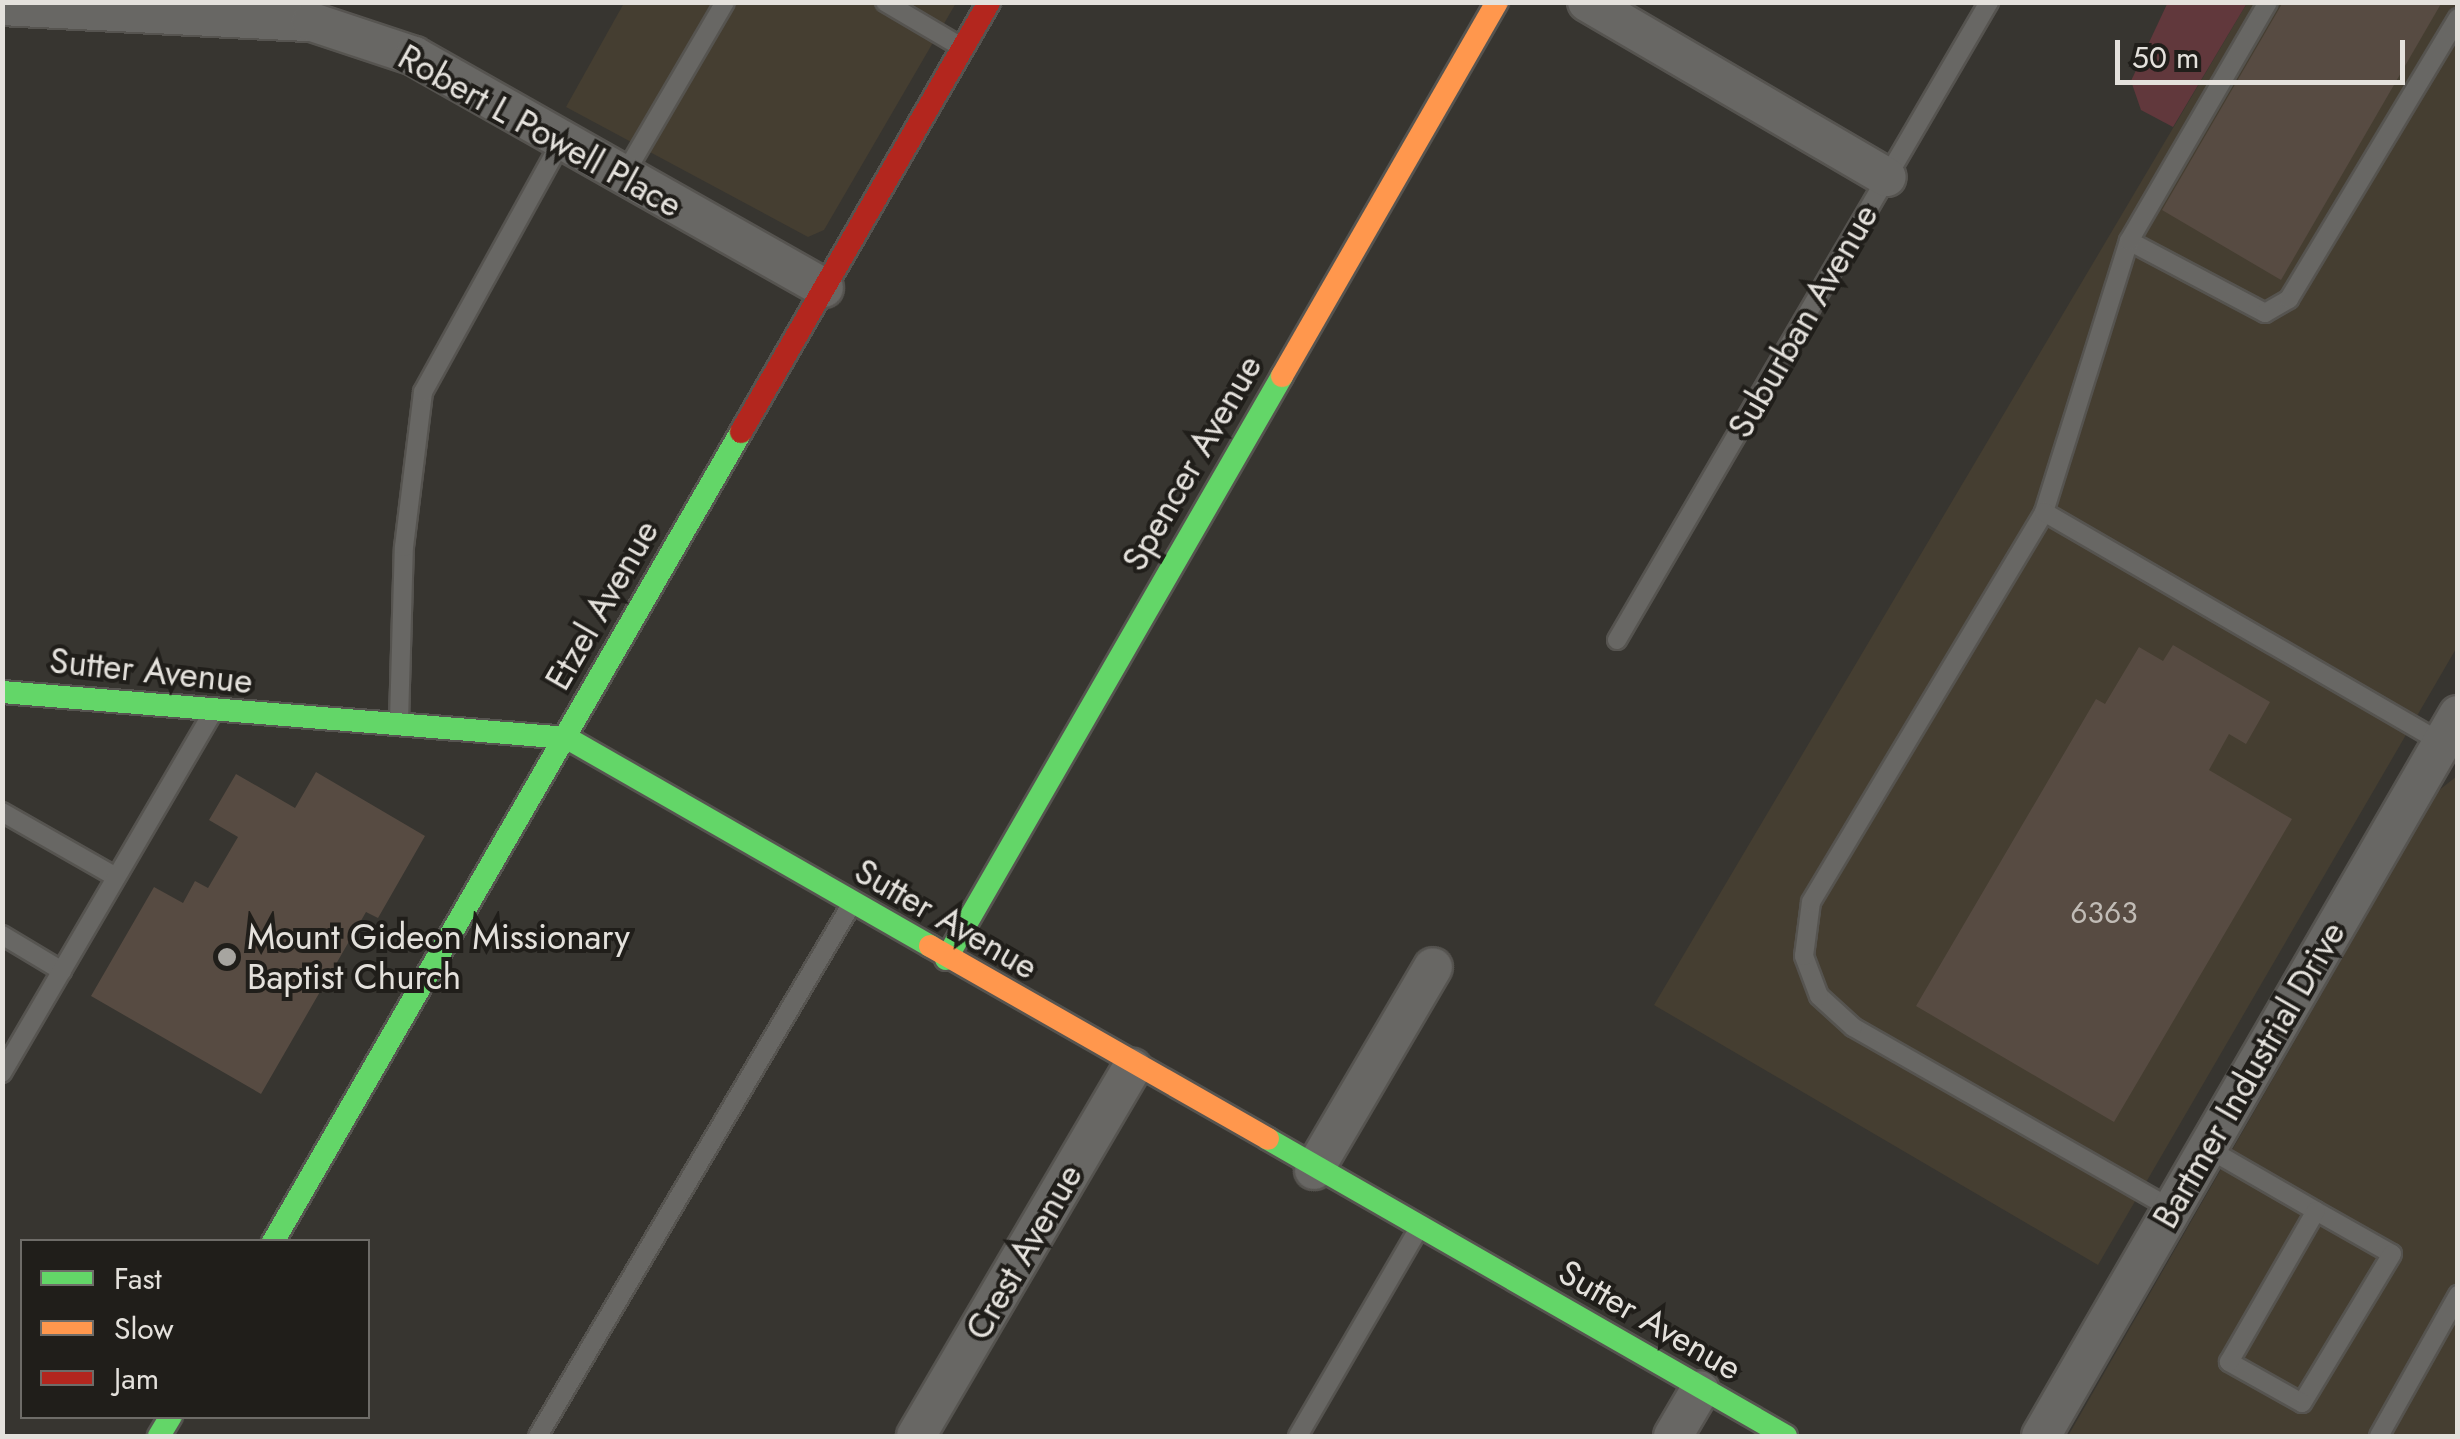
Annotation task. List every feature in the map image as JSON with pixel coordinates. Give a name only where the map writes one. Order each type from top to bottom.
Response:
[{"type":"street","name":"Etzel Avenue","points":[[275,1239],[989,2]]},
{"type":"street","name":"Spencer Avenue","points":[[946,959],[1498,2]]},
{"type":"street","points":[[1587,2],[1887,177]]},
{"type":"street","name":"Robert L Powell Place","points":[[2,6],[314,12],[414,56],[824,288]]},
{"type":"street","name":"Sutter Avenue","points":[[2,692],[212,714],[567,738],[1132,1068],[1786,1436]]},
{"type":"street","name":"Bartmer Industrial Drive","points":[[2041,1436],[2449,728]]},
{"type":"street","points":[[1314,1170],[1433,967]]},
{"type":"street","name":"Crest Avenue","points":[[916,1436],[1132,1068]]},
{"type":"street","points":[[1673,1436],[1700,1390]]},
{"type":"lane","points":[[624,175],[724,2]]},
{"type":"lane","points":[[884,2],[963,48]]},
{"type":"lane","name":"Suburban Avenue","points":[[1617,640],[1989,2]]},
{"type":"lane","points":[[2172,1209],[1853,1027],[1819,996],[1804,956],[1812,902],[2044,512],[2129,241],[2268,2]]},
{"type":"lane","points":[[2129,241],[2264,313],[2290,299],[2458,18]]},
{"type":"lane","points":[[398,727],[404,547],[422,392],[562,140]]},
{"type":"lane","points":[[2044,512],[2449,728]]},
{"type":"lane","points":[[2,1073],[212,714]]},
{"type":"lane","points":[[2,812],[116,877]]},
{"type":"lane","points":[[538,1436],[851,904]]},
{"type":"lane","points":[[2,934],[62,971]]},
{"type":"lane","points":[[2206,1148],[2392,1254],[2302,1404],[2229,1362],[2316,1211]]},
{"type":"lane","points":[[1298,1436],[1420,1228]]},
{"type":"lane","points":[[2379,1436],[2458,1295]]},
{"type":"shaded area","points":[[2168,2],[2247,3],[2173,127],[2141,110],[2131,81]]},
{"type":"shaded area","points":[[624,3],[956,3],[824,230],[808,237],[566,107]]},
{"type":"shaded area","points":[[2247,3],[2457,3],[2457,647],[2098,1265],[1654,1005]]},
{"type":"shaded area","points":[[2457,776],[2457,1436],[2068,1436],[2438,791]]},
{"type":"building","points":[[2283,2],[2442,2],[2281,280],[2162,210]]},
{"type":"building","points":[[2173,645],[2270,702],[2246,744],[2229,734],[2209,770],[2292,819],[2114,1122],[1916,1006],[2096,699],[2105,704],[2139,647],[2163,661]]},
{"type":"building","name":"Mount Gideon Missionary Baptist Church","points":[[316,772],[425,836],[378,918],[366,912],[261,1094],[91,996],[154,887],[183,903],[195,881],[208,888],[238,837],[209,820],[236,774],[295,808]]},
{"type":"traffic: fast","points":[[946,959],[1282,376]]},
{"type":"traffic: fast","points":[[275,1239],[741,432]]},
{"type":"traffic: fast","points":[[2,692],[567,738],[930,946]]},
{"type":"traffic: fast","points":[[1268,1139],[1786,1436]]},
{"type":"traffic: fast","points":[[159,1436],[169,1419]]},
{"type":"traffic: slow","points":[[1282,376],[1497,2]]},
{"type":"traffic: slow","points":[[930,946],[1268,1139]]},
{"type":"traffic: jam","points":[[741,432],[989,2]]},
{"type":"place","name":"Mount Gideon Missionary Baptist Church","points":[[227,957]]}]
